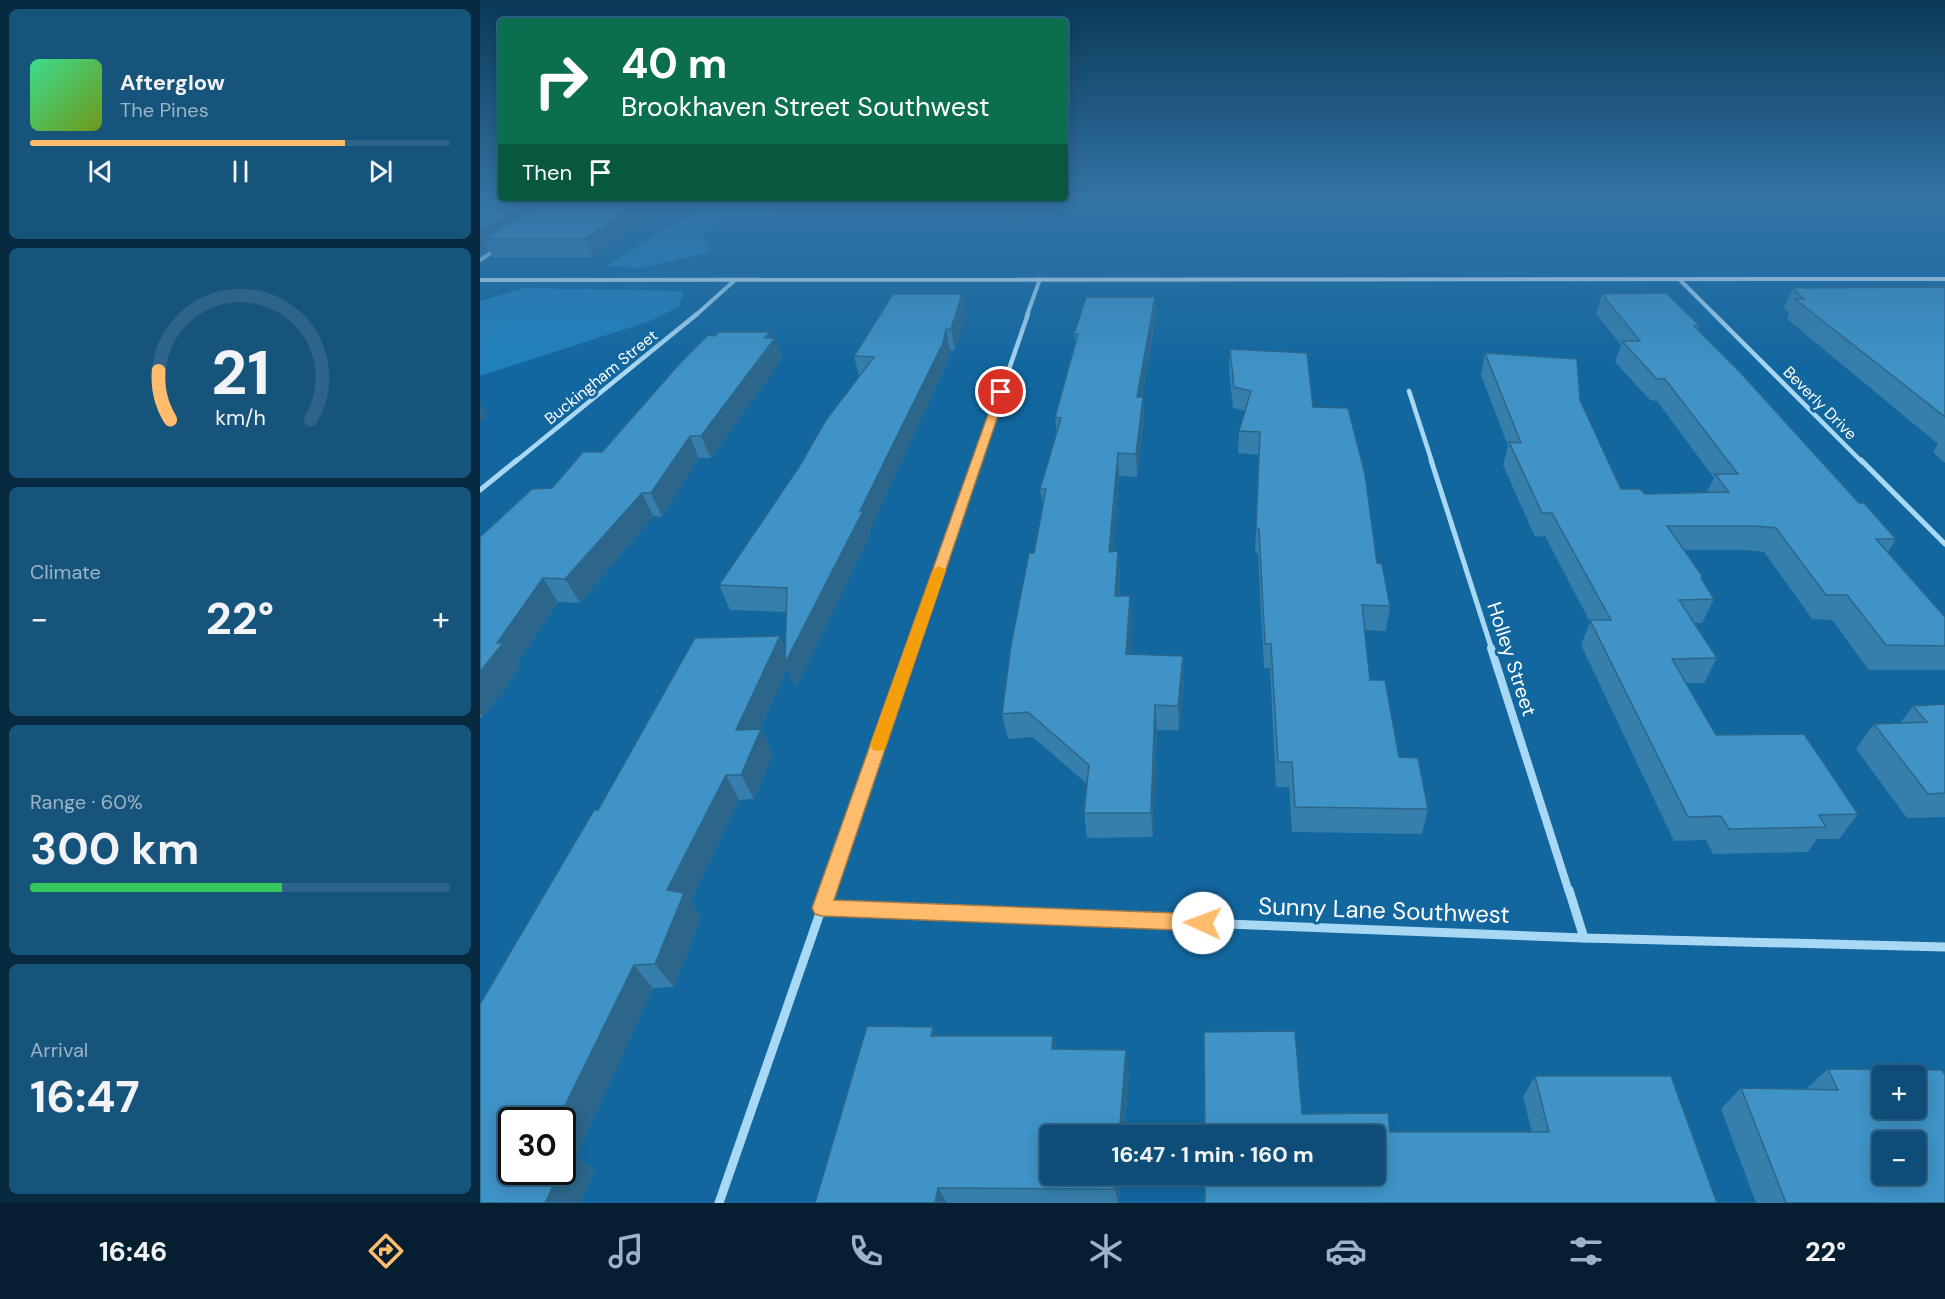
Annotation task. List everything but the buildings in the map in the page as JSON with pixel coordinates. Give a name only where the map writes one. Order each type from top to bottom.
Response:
[{"type":"street","points":[[719,1203],[1040,279]]},
{"type":"street","name":"Beverly Drive","points":[[1679,279],[1945,544]]},
{"type":"street","points":[[480,280],[1945,279]]},
{"type":"street","name":"Buckingham Street","points":[[480,490],[712,302],[735,280]]},
{"type":"street","name":"Holley Street","points":[[1409,391],[1584,938]]},
{"type":"street","name":"Sunny Lane Southwest","points":[[822,908],[1584,938],[1945,946]]},
{"type":"shaded area","points":[[620,257],[689,257],[641,268],[606,266]]},
{"type":"shaded area","points":[[524,288],[684,291],[679,307],[650,321],[480,376],[480,301]]},
{"type":"slow traffic","points":[[878,745],[939,570]]},
{"type":"route","points":[[1001,392],[822,908],[1203,923]]}]
